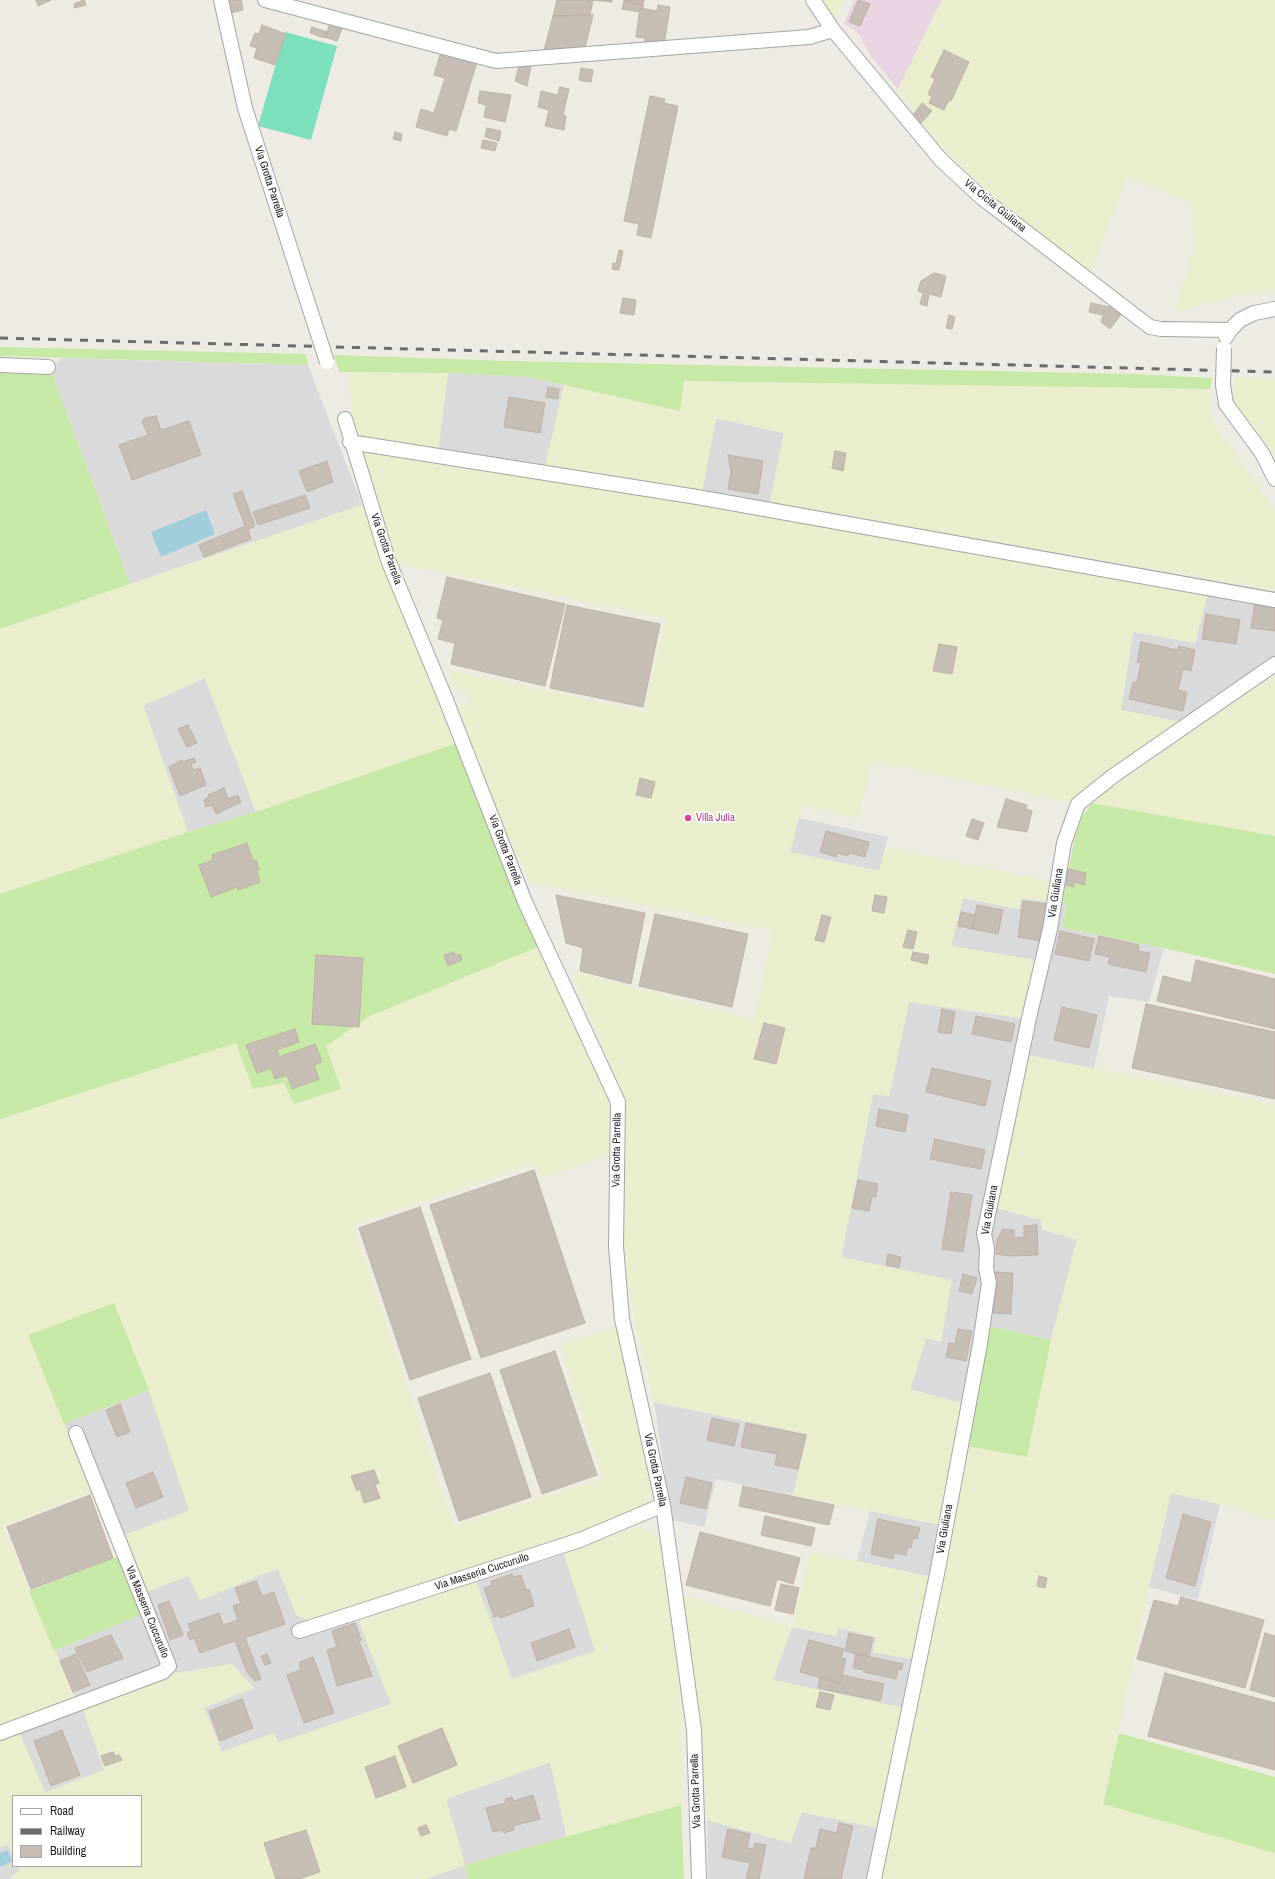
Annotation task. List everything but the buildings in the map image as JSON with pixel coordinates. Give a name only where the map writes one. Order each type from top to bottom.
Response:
[{"type":"street","name":"Via Grotta Parrella","points":[[221,0],[245,108],[326,362]]},
{"type":"street","points":[[265,0],[496,61],[809,37],[833,30]]},
{"type":"street","name":"Via Cicita Giuliana","points":[[813,0],[833,30],[941,160],[982,198],[1150,327],[1161,329],[1230,330]]},
{"type":"street","points":[[1275,309],[1254,313],[1240,320],[1230,330],[1226,338],[1224,348],[1223,385],[1226,404],[1262,453],[1275,479]]},
{"type":"street","points":[[0,365],[48,366]]},
{"type":"street","name":"Via Grotta Parrella","points":[[345,420],[350,442],[388,560],[446,700],[525,902],[618,1102],[616,1246],[622,1319],[663,1505],[694,1730],[699,1879]]},
{"type":"street","points":[[350,442],[697,497],[1275,600]]},
{"type":"street","name":"Via Giuliana","points":[[874,1879],[937,1574],[980,1344],[989,1283],[986,1268],[984,1234],[1050,929],[1064,843],[1078,804],[1113,776],[1275,664]]},
{"type":"street","name":"Via Masseria Cuccurullo","points":[[0,1733],[163,1672],[169,1666],[76,1432]]},
{"type":"street","name":"Via Masseria Cuccurullo","points":[[299,1632],[580,1540],[663,1505]]},
{"type":"shaded area","points":[[854,0],[943,0],[936,11],[898,89],[870,55],[860,36],[853,29],[844,24]]},
{"type":"shaded area","points":[[61,358],[308,365],[362,505],[130,584],[51,371]]},
{"type":"shaded area","points":[[448,373],[529,377],[564,385],[545,467],[438,451]]},
{"type":"shaded area","points":[[716,418],[784,433],[770,503],[702,492]]},
{"type":"shaded area","points":[[1208,593],[1275,605],[1275,657],[1180,722],[1121,710],[1133,632],[1195,643]]},
{"type":"shaded area","points":[[205,678],[256,812],[188,832],[143,705]]},
{"type":"shaded area","points":[[799,818],[888,837],[879,871],[789,852]]},
{"type":"shaded area","points":[[963,898],[1018,909],[1020,898],[1067,904],[1063,928],[1164,948],[1149,1002],[1109,996],[1094,1069],[1028,1055],[1048,963],[951,946]]},
{"type":"shaded area","points":[[909,1002],[1022,1018],[986,1205],[1041,1220],[1042,1230],[1077,1239],[1051,1340],[981,1324],[964,1404],[910,1390],[926,1338],[941,1341],[841,1258],[873,1093],[889,1096]]},
{"type":"shaded area","points":[[149,1390],[189,1511],[124,1535],[147,1591],[188,1575],[200,1600],[278,1568],[296,1615],[312,1622],[359,1622],[391,1704],[278,1743],[274,1733],[222,1752],[204,1708],[232,1664],[178,1673],[159,1665],[75,1697],[54,1651],[142,1614],[64,1424]]},
{"type":"shaded area","points":[[654,1402],[808,1434],[793,1495],[716,1479],[704,1527],[672,1520]]},
{"type":"shaded area","points":[[1171,1493],[1220,1504],[1198,1600],[1149,1587]]},
{"type":"shaded area","points":[[870,1511],[940,1525],[932,1577],[857,1561]]},
{"type":"shaded area","points":[[564,1554],[596,1651],[512,1679],[476,1582]]},
{"type":"shaded area","points":[[792,1627],[836,1636],[838,1628],[877,1637],[873,1652],[912,1659],[904,1708],[773,1680]]},
{"type":"shaded area","points":[[82,1707],[105,1770],[45,1793],[19,1731]]},
{"type":"shaded area","points":[[550,1762],[567,1837],[465,1865],[446,1799]]},
{"type":"shaded area","points":[[801,1812],[878,1828],[868,1879],[708,1879],[707,1820],[791,1843]]},
{"type":"shaded area","points":[[8,1844],[12,1854],[12,1867],[18,1867],[20,1871],[11,1876],[12,1879],[0,1879],[0,1848]]},
{"type":"shaded area","points":[[465,1865],[468,1879],[425,1879]]},
{"type":"green space","points":[[819,0],[843,0],[834,19],[828,16]]},
{"type":"green space","points":[[943,0],[1275,0],[1275,291],[1250,293],[1174,312],[1193,252],[1192,207],[1190,202],[1127,177],[1089,275],[1006,209],[944,149],[898,89],[936,11]]},
{"type":"green space","points":[[285,32],[337,46],[311,140],[258,126]]},
{"type":"green space","points":[[0,347],[306,354],[308,365],[0,356]]},
{"type":"green space","points":[[334,355],[510,361],[1133,374],[1212,378],[1210,389],[684,381],[680,411],[529,377],[448,373],[339,372]]},
{"type":"green space","points":[[0,368],[51,371],[130,584],[0,629]]},
{"type":"green space","points":[[349,373],[448,373],[438,451],[354,436]]},
{"type":"green space","points":[[1234,377],[1275,379],[1275,458],[1268,444],[1233,402]]},
{"type":"green space","points":[[684,381],[1210,389],[1211,421],[1275,510],[1275,590],[770,503],[784,433],[716,418],[702,492],[545,467],[564,385],[680,411]]},
{"type":"green space","points":[[360,452],[606,488],[1208,593],[1195,643],[1133,632],[1121,710],[1180,722],[1072,803],[872,761],[858,819],[803,805],[799,818],[790,852],[879,871],[886,848],[1053,882],[1050,901],[1021,898],[1019,909],[963,898],[951,946],[1036,960],[1022,1018],[909,1002],[889,1096],[873,1094],[841,1257],[952,1280],[941,1342],[926,1338],[910,1389],[964,1404],[940,1525],[793,1495],[808,1434],[654,1402],[637,1332],[623,1243],[624,1098],[572,971],[754,1020],[773,930],[530,882],[498,814],[458,704],[468,706],[470,696],[453,686],[448,670],[644,712],[666,618],[393,562]]},
{"type":"green space","points":[[362,505],[457,743],[256,812],[205,678],[143,706],[188,832],[0,894],[0,629]]},
{"type":"green space","points":[[1275,675],[1275,836],[1093,803],[1098,797]]},
{"type":"green space","points":[[457,743],[540,946],[370,1016],[326,1046],[341,1089],[294,1104],[284,1083],[253,1089],[236,1043],[0,1119],[0,894],[188,832],[256,812]]},
{"type":"green space","points":[[1092,803],[1275,836],[1275,974],[1164,948],[1063,928],[1067,904],[1062,903],[1075,838],[1082,817]]},
{"type":"green space","points":[[540,946],[607,1093],[609,1154],[541,1178],[535,1163],[353,1225],[453,1526],[602,1479],[560,1344],[617,1328],[651,1494],[640,1509],[566,1537],[312,1622],[296,1615],[278,1568],[200,1600],[188,1576],[147,1592],[124,1535],[189,1511],[149,1390],[114,1303],[28,1336],[92,1490],[3,1527],[75,1697],[0,1728],[0,1119],[236,1043],[253,1089],[284,1083],[294,1104],[341,1089],[326,1046],[370,1016]]},
{"type":"green space","points":[[1028,1055],[1275,1105],[1275,1520],[1220,1504],[1171,1493],[1149,1587],[1103,1803],[1275,1853],[1275,1879],[882,1879],[967,1446],[1027,1457],[1051,1340],[1077,1240],[1042,1229],[1041,1220],[997,1208]]},
{"type":"green space","points":[[114,1303],[149,1390],[64,1424],[28,1335]]},
{"type":"green space","points":[[989,1326],[1051,1340],[1027,1457],[967,1446]]},
{"type":"green space","points":[[641,1526],[662,1540],[681,1704],[681,1805],[567,1837],[550,1762],[446,1799],[465,1865],[425,1879],[12,1879],[11,1877],[20,1871],[18,1867],[142,1867],[142,1795],[12,1795],[12,1854],[8,1844],[0,1848],[0,1738],[19,1731],[45,1793],[104,1770],[82,1707],[178,1673],[232,1664],[254,1688],[204,1708],[222,1752],[274,1733],[278,1743],[391,1704],[359,1622],[476,1582],[512,1679],[595,1651],[564,1554]]},
{"type":"green space","points":[[810,1553],[857,1561],[932,1577],[912,1659],[873,1652],[877,1636],[838,1628],[836,1636],[792,1627]]},
{"type":"green space","points":[[119,1556],[143,1614],[54,1651],[29,1591]]},
{"type":"green space","points":[[680,1595],[792,1627],[773,1680],[904,1708],[878,1828],[802,1812],[791,1843],[707,1820],[701,1733]]},
{"type":"green space","points":[[1119,1733],[1275,1777],[1275,1853],[1103,1804]]},
{"type":"green space","points":[[681,1805],[684,1879],[468,1879],[465,1865]]},
{"type":"water","points":[[206,510],[215,534],[161,557],[151,532]]},
{"type":"water","points":[[7,1850],[12,1861],[0,1867],[0,1853]]},
{"type":"railway","points":[[0,338],[1275,372]]},
{"type":"place","name":"Villa Julia","points":[[688,818]]}]
